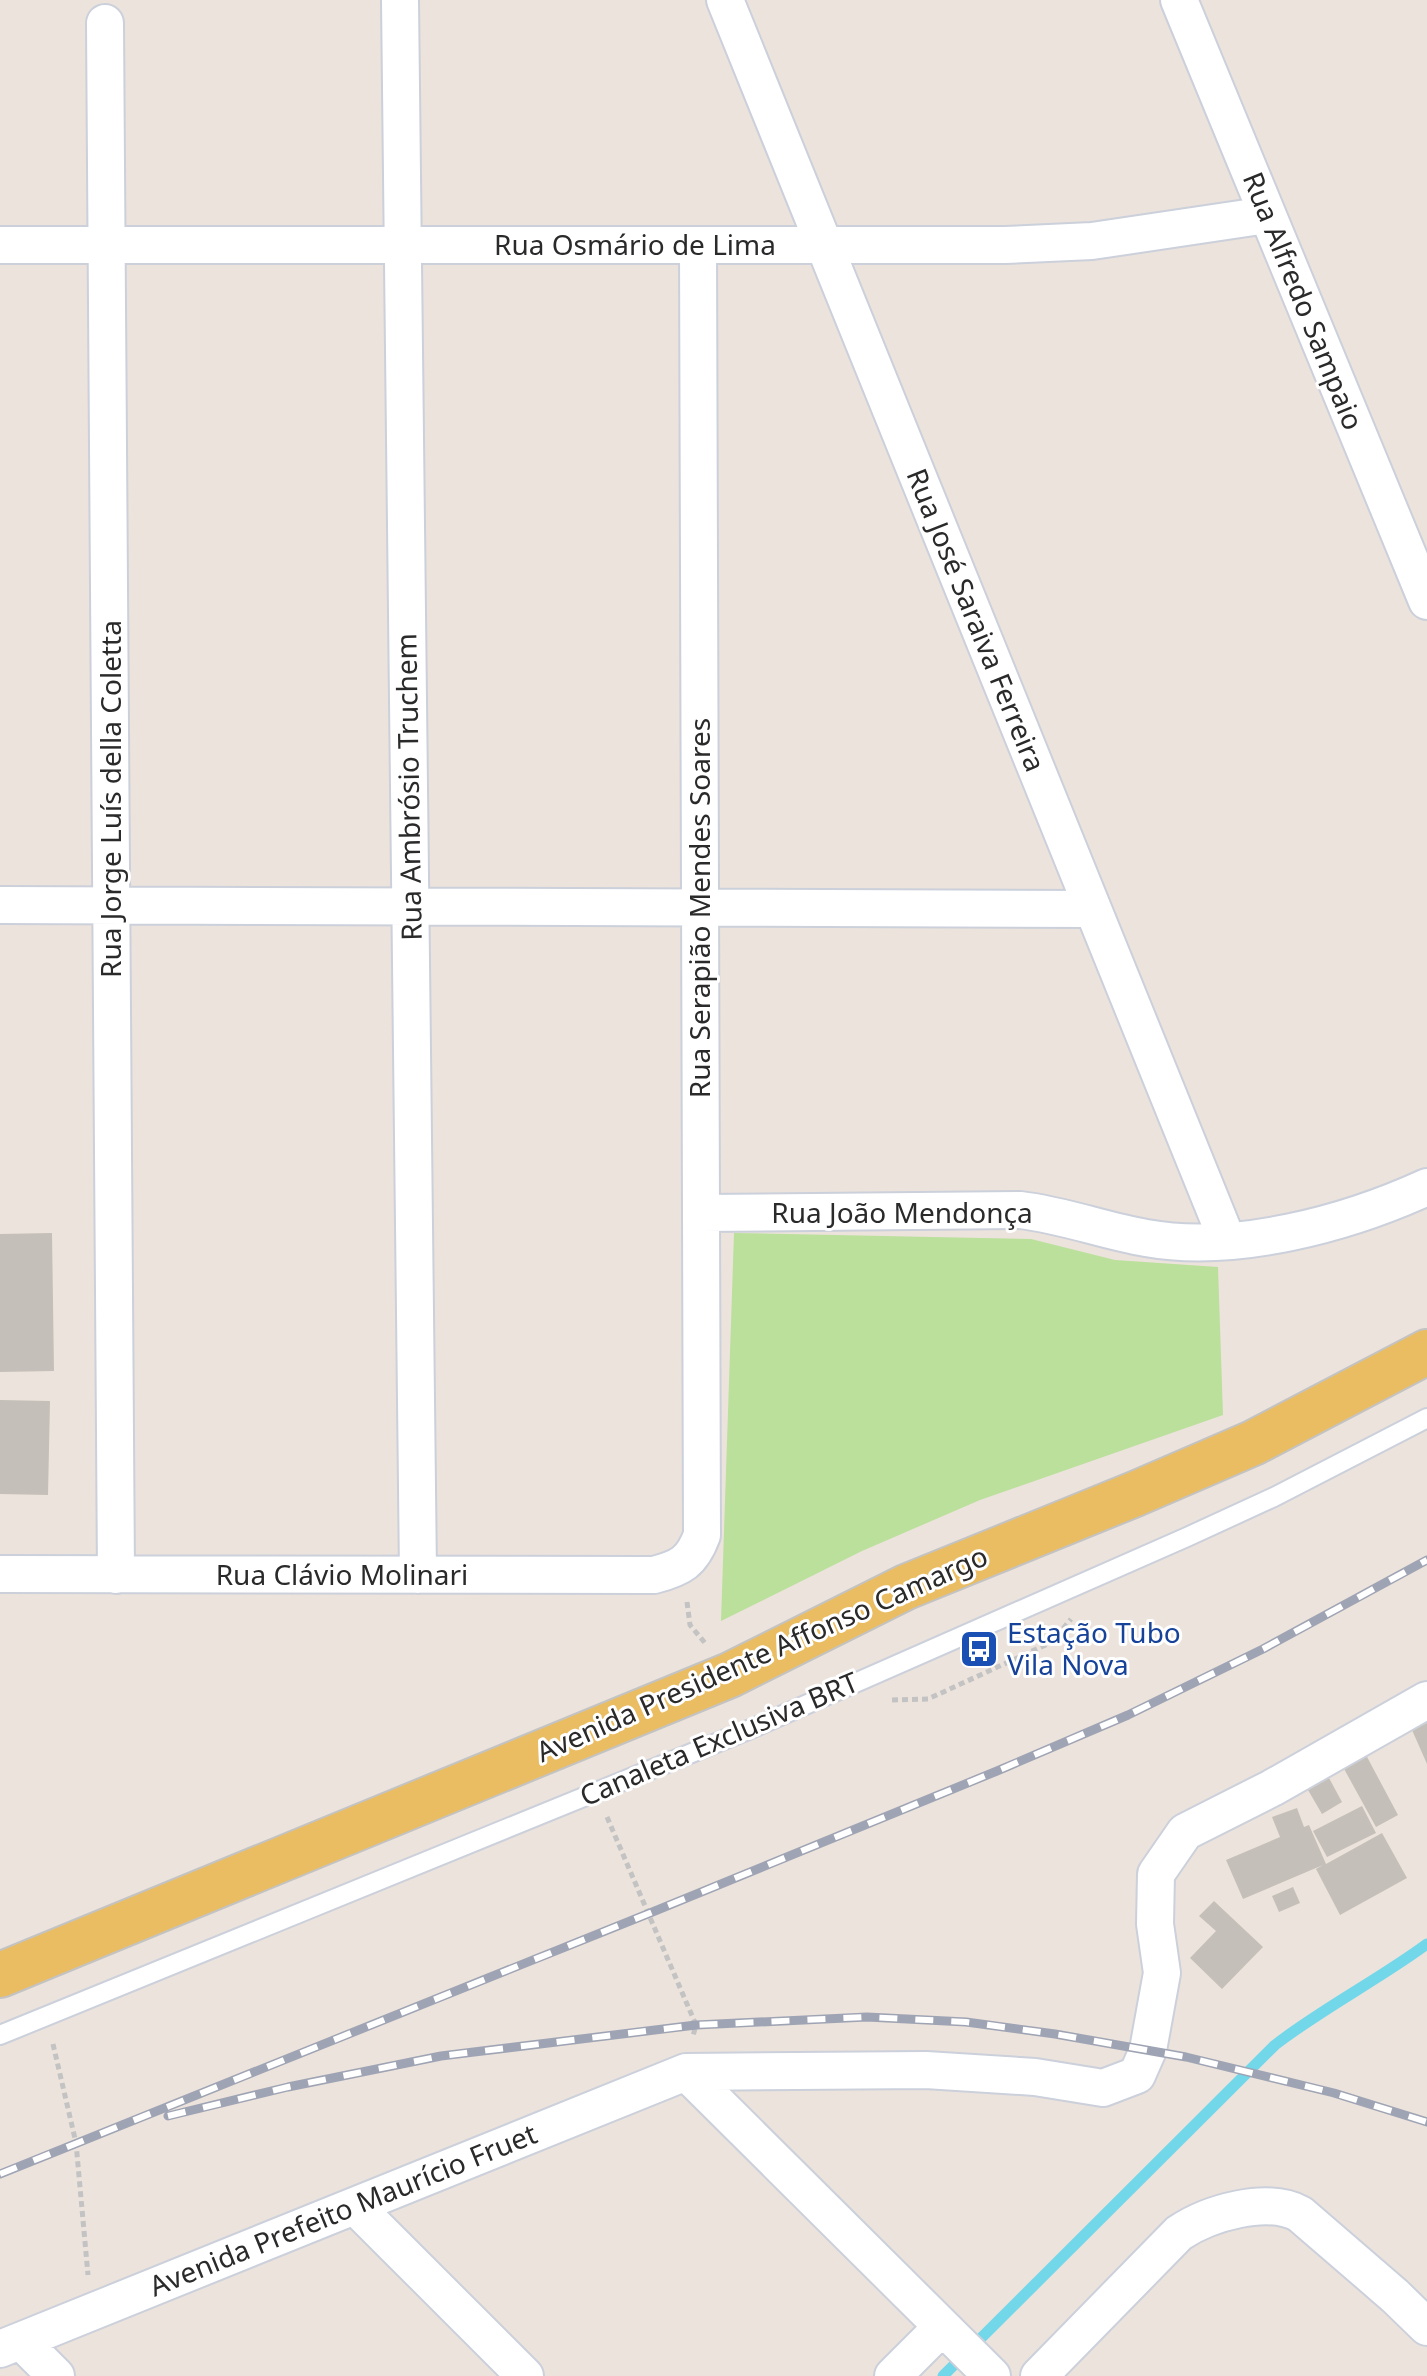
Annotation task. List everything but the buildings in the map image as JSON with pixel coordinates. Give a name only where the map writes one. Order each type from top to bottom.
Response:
[{"type":"main road","name":"Avenida Presidente Affonso Camargo","points":[[0,1975],[730,1675],[906,1587],[1253,1443],[1427,1352]]},
{"type":"street","name":"Rua Ambrósio Truchem","points":[[400,0],[418,1575]]},
{"type":"street","name":"Rua José Saraiva Ferreira","points":[[725,0],[1227,1240]]},
{"type":"street","name":"Rua Alfredo Sampaio","points":[[1179,0],[1427,601]]},
{"type":"street","name":"Rua Jorge Luís della Coletta","points":[[105,23],[116,1575]]},
{"type":"street","name":"Rua Osmário de Lima","points":[[0,245],[1005,245],[1092,241],[1267,215]]},
{"type":"street","name":"Rua Serapião Mendes Soares","points":[[683,1565],[695,1552],[702,1535],[698,245]]},
{"type":"street","points":[[0,905],[1093,909]]},
{"type":"street","name":"Rua João Mendonça","points":[[701,1213],[1020,1210],[1053,1214],[1144,1238],[1180,1243],[1284,1233],[1347,1217],[1427,1187]]},
{"type":"street","name":"Rua Clávio Molinari","points":[[0,1574],[654,1575],[683,1565]]},
{"type":"street","points":[[686,2072],[926,2070],[1035,2077],[1103,2088],[1137,2075],[1148,2050],[1162,1973],[1155,1924],[1156,1874],[1185,1832],[1272,1788],[1427,1700]]},
{"type":"street","points":[[686,2072],[992,2376]]},
{"type":"street","name":"Avenida Prefeito Maurício Fruet","points":[[10,2345],[686,2072]]},
{"type":"street","points":[[355,2206],[525,2376]]},
{"type":"street","points":[[1039,2376],[1168,2243],[1192,2224],[1260,2206],[1288,2208],[1300,2214],[1411,2298],[1427,2327]]},
{"type":"street","points":[[893,2376],[942,2327]]},
{"type":"street","points":[[10,2345],[56,2376]]},
{"type":"lane","name":"Canaleta Exclusiva BRT","points":[[0,2035],[753,1728],[1274,1497],[1427,1418]]},
{"type":"path","points":[[683,1565],[690,1625],[730,1675]]},
{"type":"path","points":[[597,1791],[696,2025],[686,2072]]},
{"type":"path","points":[[44,2016],[76,2143],[92,2312]]},
{"type":"green space","points":[[734,1233],[1031,1239],[1115,1260],[1218,1267],[1223,1415],[980,1500],[862,1551],[721,1621]]},
{"type":"waterway","points":[[943,2376],[1275,2045],[1427,1944]]},
{"type":"railway","points":[[0,2174],[650,1913],[1128,1715],[1263,1649],[1427,1560]]},
{"type":"railway","points":[[168,2116],[288,2087],[441,2056],[696,2025],[867,2017],[966,2022],[1186,2057],[1334,2093],[1427,2122]]},
{"type":"place","name":"Estação Tubo Vila Nova","points":[[979,1649]]}]
